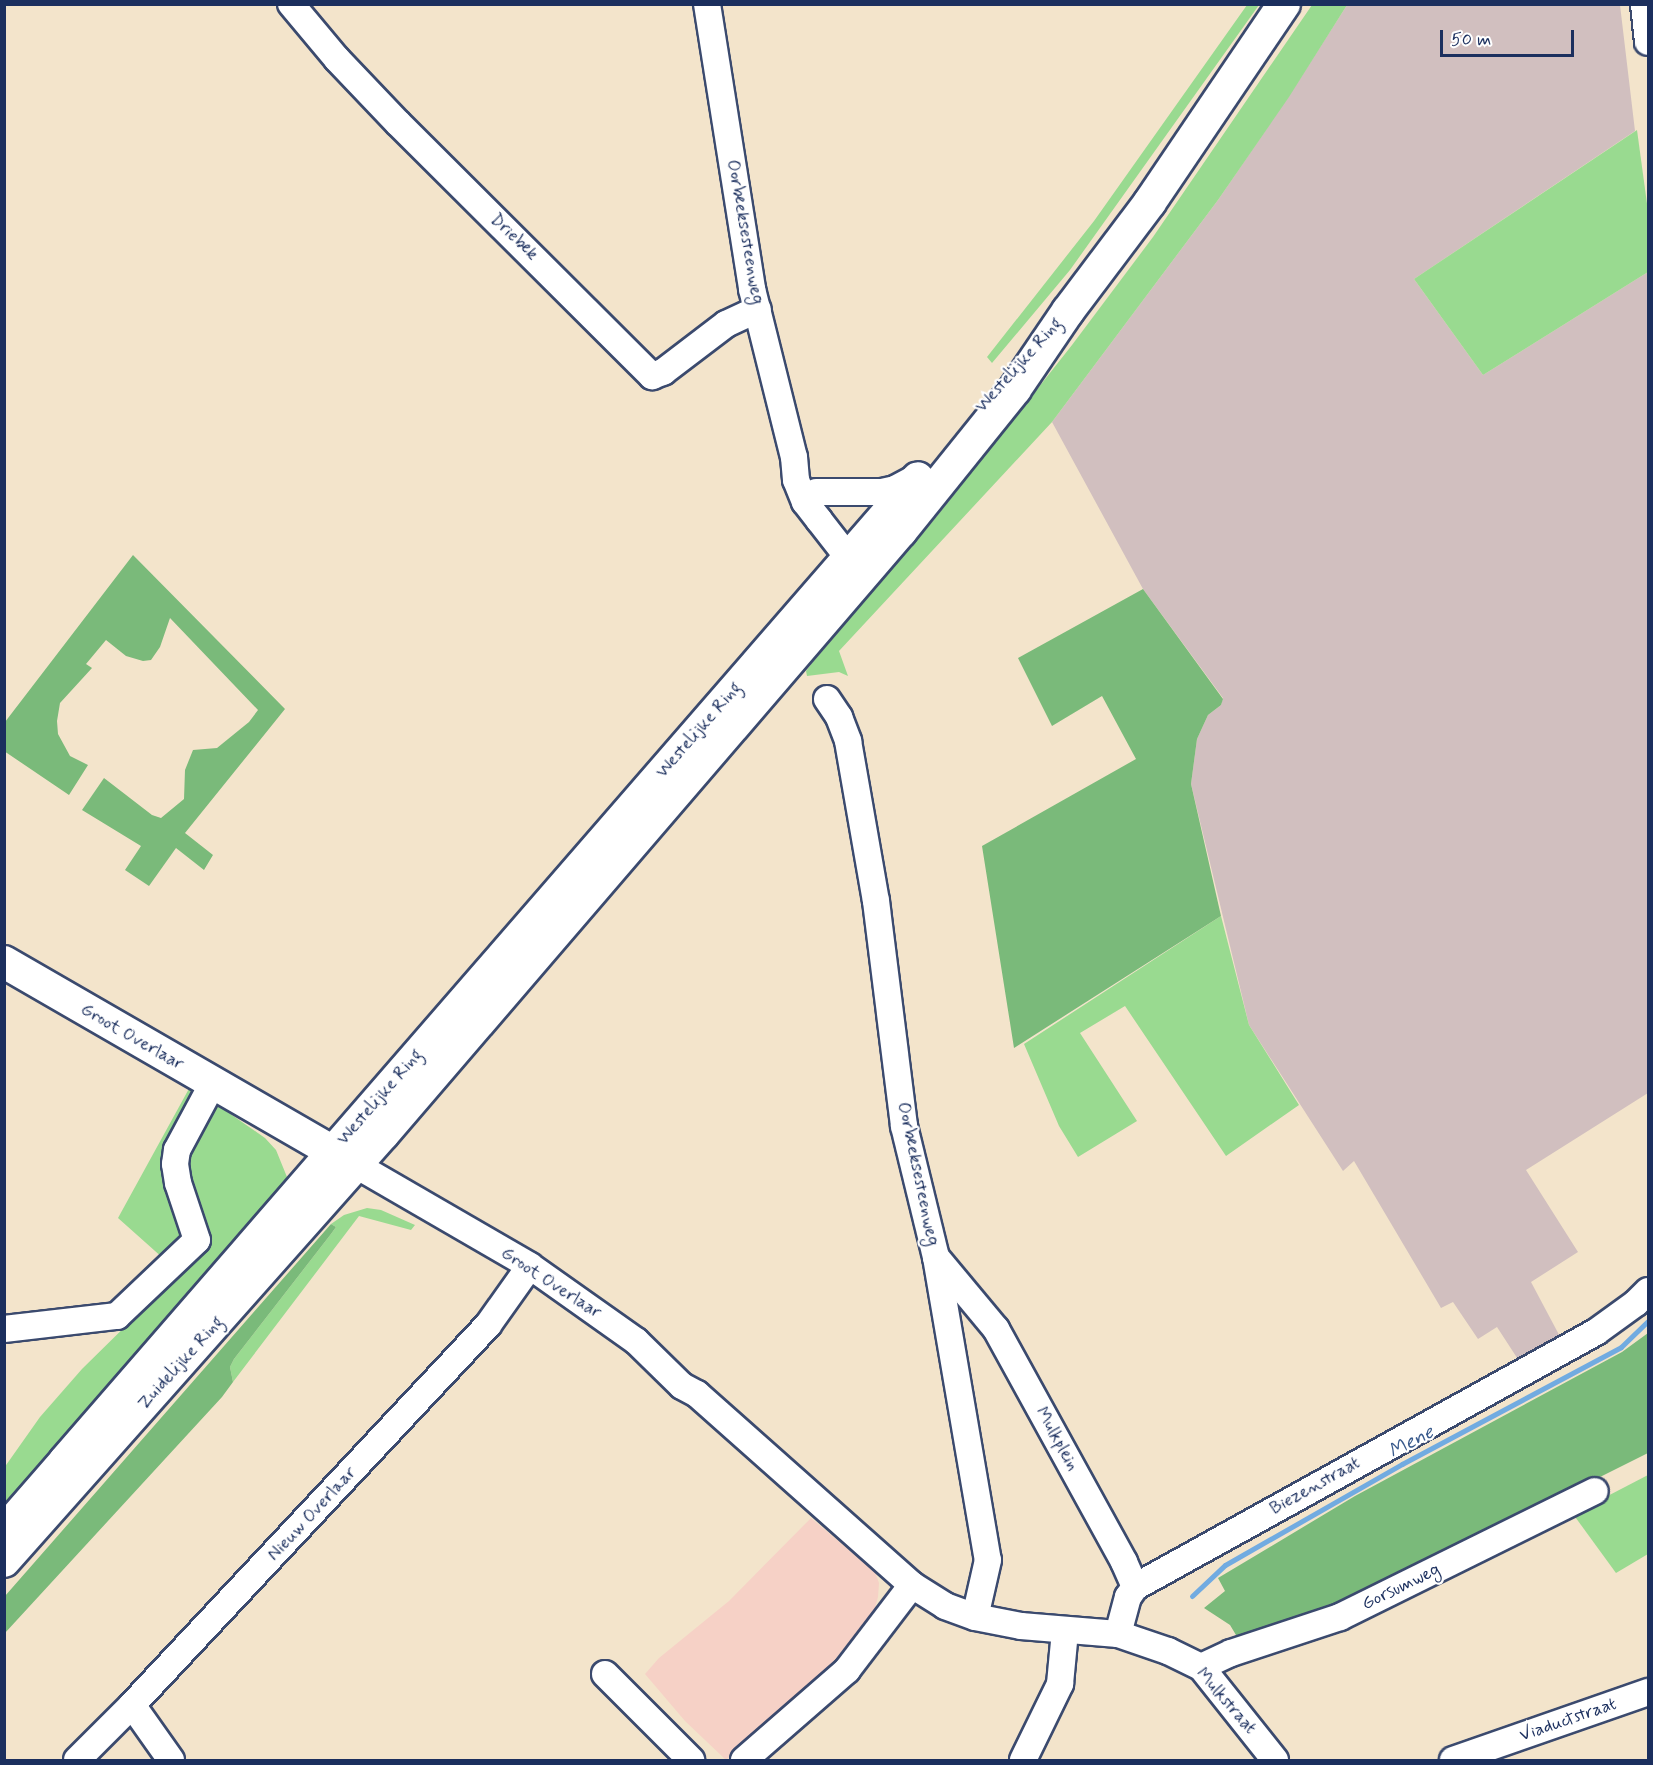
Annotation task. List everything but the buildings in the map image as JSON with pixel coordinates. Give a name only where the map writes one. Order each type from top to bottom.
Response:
[{"type":"highway","name":"Zuidelijke Ring","points":[[4,1531],[65,1461]]},
{"type":"main road","name":"Westelijke Ring","points":[[344,1158],[864,558],[1015,389],[1068,311],[1150,202],[1284,4]]},
{"type":"main road","name":"Westelijke Ring","points":[[864,558],[918,477],[1000,383],[1068,311]]},
{"type":"main road","name":"Groot Overlaar","points":[[4,962],[344,1158]]},
{"type":"main road","name":"Zuidelijke Ring","points":[[65,1461],[344,1158]]},
{"type":"main road","name":"Zuidelijke Ring","points":[[4,1561],[344,1158]]},
{"type":"street","name":"Driebek","points":[[291,4],[337,59],[398,123],[652,376],[663,372],[726,324],[758,309]]},
{"type":"street","name":"Oorbeeksesteenweg","points":[[707,4],[752,289],[794,457],[796,480],[805,502],[864,558]]},
{"type":"street","points":[[1644,4],[1648,42]]},
{"type":"street","name":"Oorbeeksesteenweg","points":[[794,457],[816,492],[864,558]]},
{"type":"street","points":[[816,492],[841,494],[882,492],[896,489],[918,477]]},
{"type":"street","name":"Oorbeeksesteenweg","points":[[827,699],[839,717],[848,741],[876,901],[904,1126],[936,1257],[988,1560],[975,1617]]},
{"type":"street","points":[[4,1329],[117,1316],[197,1240],[178,1184],[175,1164],[177,1150],[213,1083]]},
{"type":"street","name":"Groot Overlaar","points":[[344,1158],[530,1266],[636,1341],[682,1386],[697,1394],[912,1585],[945,1606],[975,1617],[1021,1626],[1065,1631]]},
{"type":"street","name":"Mulkplein","points":[[936,1257],[996,1329],[1124,1562],[1135,1587]]},
{"type":"street","name":"Nieuw Overlaar","points":[[77,1761],[488,1324],[530,1266]]},
{"type":"street","name":"Biezenstraat","points":[[1135,1587],[1596,1332],[1636,1304],[1648,1291]]},
{"type":"street","name":"Gorsumweg","points":[[1201,1667],[1231,1653],[1340,1617],[1595,1491]]},
{"type":"street","points":[[744,1761],[847,1670],[912,1585]]},
{"type":"street","points":[[1118,1634],[1128,1597],[1135,1587]]},
{"type":"street","points":[[1023,1761],[1060,1684],[1065,1631]]},
{"type":"street","name":"Mulkstraat","points":[[1065,1631],[1118,1634],[1152,1644],[1201,1667],[1275,1761]]},
{"type":"street","points":[[605,1674],[691,1761]]},
{"type":"street","name":"Viaductstraat","points":[[1453,1761],[1648,1692]]},
{"type":"street","points":[[132,1705],[171,1761]]},
{"type":"shaded area","points":[[1347,5],[1620,5],[1635,131],[1414,279],[1483,375],[1648,272],[1648,1093],[1526,1170],[1578,1252],[1531,1282],[1565,1346],[1523,1367],[1497,1327],[1478,1339],[1453,1302],[1441,1308],[1354,1161],[1343,1171],[1249,1025],[1191,784],[1197,739],[1208,715],[1221,705],[1223,698],[1143,589],[1052,422],[1218,200],[1289,96]]},
{"type":"shaded area","points":[[811,1518],[875,1572],[879,1583],[874,1611],[825,1672],[726,1760],[685,1721],[645,1674],[659,1658],[729,1601]]},
{"type":"green space","points":[[1247,5],[1259,5],[1070,270],[992,363],[987,357],[1094,221]]},
{"type":"green space","points":[[1312,5],[1347,5],[1289,97],[1218,200],[1052,422],[839,651],[848,676],[839,672],[807,676],[806,671],[812,663],[933,521],[1072,345],[1153,237]]},
{"type":"green space","points":[[1637,130],[1648,211],[1648,272],[1483,375],[1414,279]]},
{"type":"green space","points":[[133,555],[285,709],[185,833],[213,855],[204,870],[176,848],[149,886],[125,870],[141,846],[82,810],[104,778],[152,815],[161,818],[184,799],[185,770],[193,750],[217,748],[249,722],[258,710],[170,618],[160,647],[151,660],[143,661],[126,656],[106,640],[86,664],[92,668],[60,703],[57,721],[58,734],[70,756],[88,765],[69,795],[4,751],[5,722]]},
{"type":"green space","points":[[1143,589],[1223,699],[1221,705],[1208,715],[1197,739],[1191,784],[1221,916],[1014,1048],[982,846],[1136,759],[1102,696],[1052,726],[1018,658]]},
{"type":"green space","points":[[1221,916],[1249,1025],[1299,1105],[1226,1156],[1125,1006],[1080,1033],[1137,1121],[1078,1157],[1059,1126],[1024,1044]]},
{"type":"green space","points":[[191,1085],[197,1088],[170,1151],[183,1225],[182,1238],[164,1259],[118,1218]]},
{"type":"green space","points":[[216,1104],[265,1138],[276,1150],[287,1177],[283,1186],[287,1189],[5,1506],[4,1468],[40,1417],[82,1369],[205,1248],[182,1162],[209,1107]]},
{"type":"green space","points":[[367,1208],[381,1210],[415,1225],[411,1230],[359,1216],[233,1382],[230,1367],[234,1359],[331,1234],[336,1227],[331,1224],[344,1215]]},
{"type":"green space","points":[[331,1224],[336,1227],[331,1234],[234,1359],[230,1367],[233,1382],[222,1397],[5,1633],[5,1596]]},
{"type":"green space","points":[[1648,1333],[1648,1453],[1330,1612],[1242,1645],[1230,1625],[1204,1608],[1225,1591],[1218,1578],[1355,1496],[1622,1352]]},
{"type":"green space","points":[[1648,1475],[1648,1554],[1616,1573],[1573,1514]]},
{"type":"waterway","name":"Mene","points":[[1192,1596],[1225,1565],[1402,1464],[1621,1347],[1648,1321]]}]
